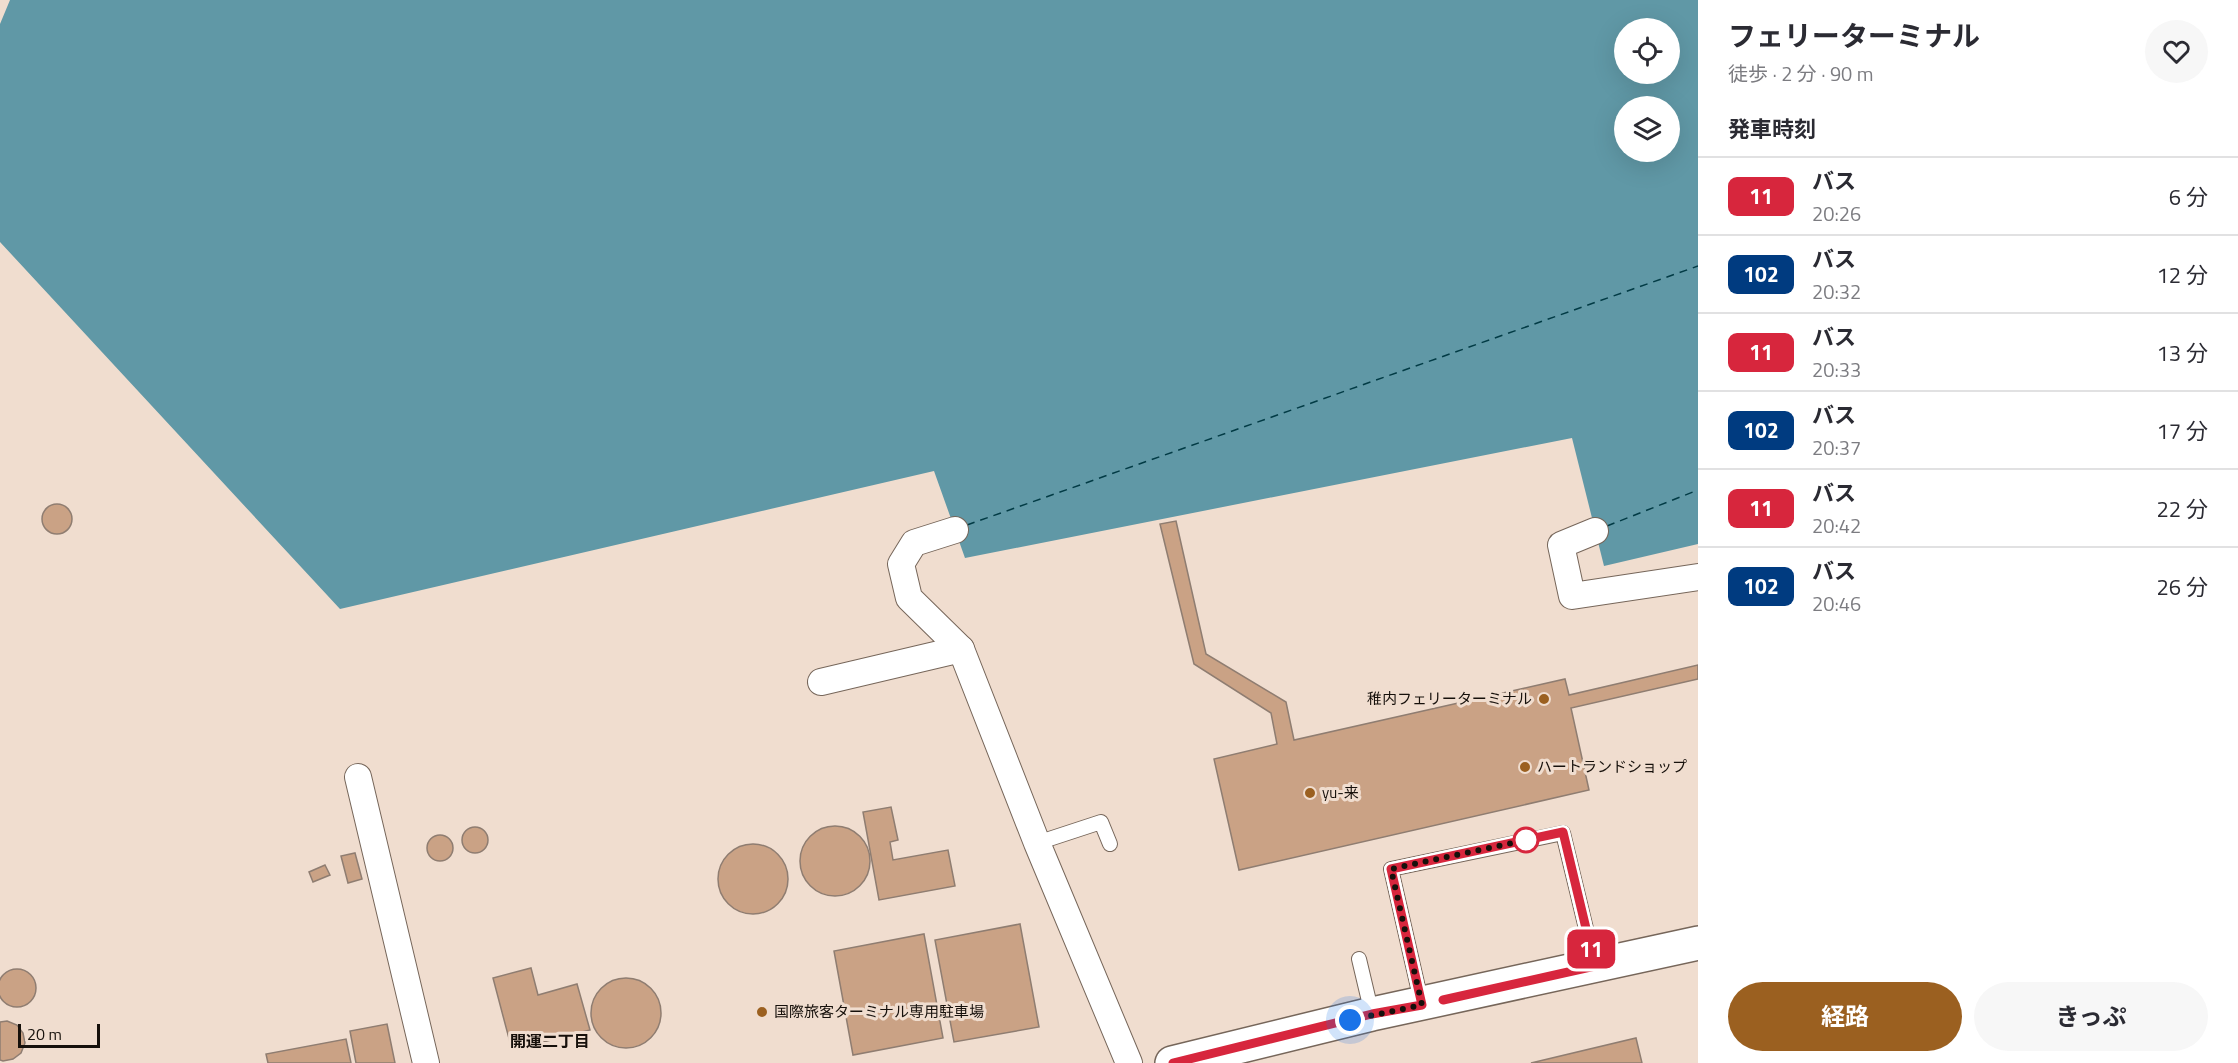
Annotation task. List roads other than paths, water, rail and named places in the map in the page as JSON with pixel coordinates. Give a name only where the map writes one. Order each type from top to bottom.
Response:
[{"type":"street","points":[[955,530],[914,543],[901,564],[909,598],[961,649],[1037,843],[1129,1063]]},
{"type":"street","points":[[1595,531],[1561,545],[1572,596],[1698,577]]},
{"type":"street","points":[[821,682],[961,649]]},
{"type":"street","points":[[358,777],[426,1063]]},
{"type":"street","points":[[1172,1063],[1372,1014],[1422,1005],[1698,943]]},
{"type":"lane","points":[[1037,843],[1101,822],[1110,844]]},
{"type":"lane","points":[[1422,1005],[1391,869],[1563,832],[1595,966]]},
{"type":"lane","points":[[1359,959],[1372,1014]]},
{"type":"water","points":[[10,0],[1698,0],[1698,544],[1604,566],[1572,438],[965,558],[934,471],[340,609],[0,242],[0,24]]},
{"type":"place","name":"稚内フェリーターミナル","points":[[1544,699]]},
{"type":"place","name":"ハートランドショップ","points":[[1525,767]]},
{"type":"place","name":"yu-来","points":[[1310,793]]},
{"type":"place","name":"国際旅客ターミナル専用駐車場","points":[[762,1012]]},
{"type":"district","name":"開運二丁目","points":[[550,1041]]}]
